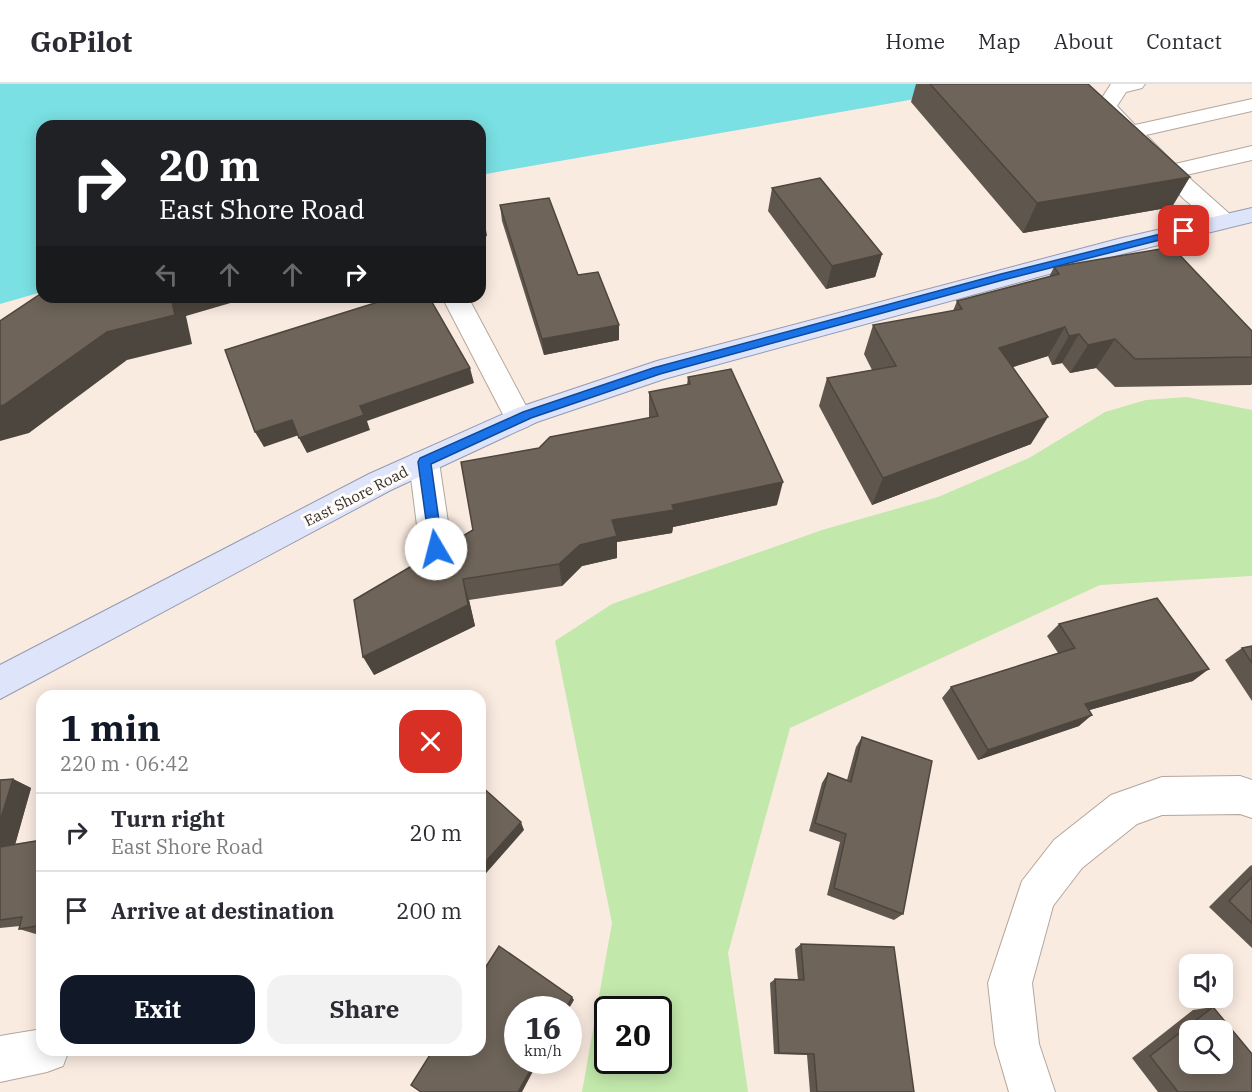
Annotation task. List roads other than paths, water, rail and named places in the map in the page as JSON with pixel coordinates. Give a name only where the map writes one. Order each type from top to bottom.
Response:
[{"type":"main road","name":"East Shore Road","points":[[0,683],[380,482],[519,419],[657,371],[1012,275],[1245,217]]},
{"type":"street","points":[[1135,84],[1119,87],[1106,106],[1171,172],[1245,217]]},
{"type":"street","points":[[1131,132],[1252,105]]},
{"type":"street","points":[[1171,172],[1252,153]]},
{"type":"street","points":[[458,303],[519,419]]},
{"type":"street","points":[[424,462],[436,549]]},
{"type":"street","points":[[1032,1092],[1017,1044],[1010,983],[1036,896],[1068,854],[1125,809],[1162,796],[1240,795],[1252,799]]},
{"type":"street","points":[[0,1059],[36,1052]]},
{"type":"water","points":[[0,84],[1001,84],[486,174],[486,120],[36,120],[36,294],[0,304]]}]
